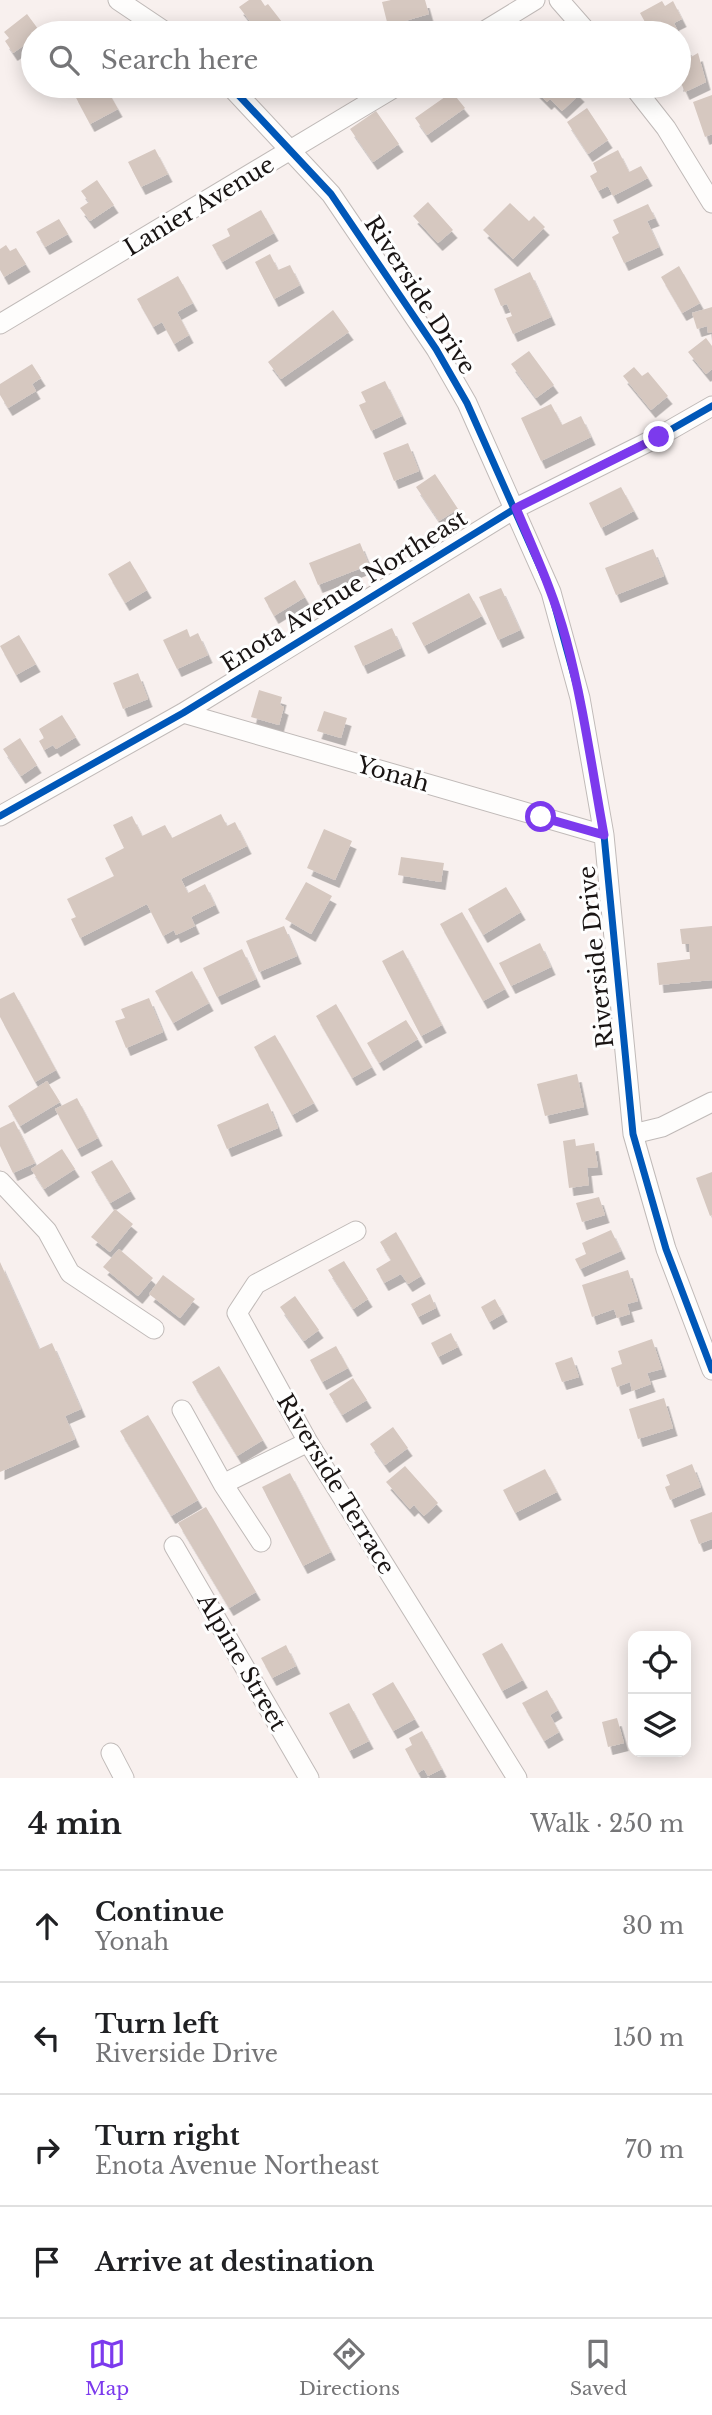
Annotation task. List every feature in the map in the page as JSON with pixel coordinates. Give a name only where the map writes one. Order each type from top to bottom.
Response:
[{"type":"street","points":[[118,0],[149,21]]},
{"type":"street","points":[[501,21],[535,0]]},
{"type":"street","points":[[559,0],[578,21]]},
{"type":"street","name":"Riverside Drive","points":[[241,98],[331,194],[436,349],[467,403],[487,452],[516,508],[551,592],[580,698],[604,835],[633,1134],[666,1249],[712,1370]]},
{"type":"street","name":"Lanier Avenue","points":[[0,324],[378,98]]},
{"type":"street","points":[[642,98],[666,128],[712,203]]},
{"type":"street","name":"Enota Avenue Northeast","points":[[0,816],[183,713],[516,508],[659,437],[712,406]]},
{"type":"street","name":"Yonah","points":[[183,713],[604,835]]},
{"type":"street","points":[[633,1134],[662,1127],[712,1102]]},
{"type":"street","points":[[0,1181],[47,1231],[69,1273],[154,1329]]},
{"type":"street","name":"Riverside Terrace","points":[[356,1231],[256,1284],[237,1313],[308,1442],[517,1778]]},
{"type":"street","points":[[182,1410],[223,1484],[261,1542]]},
{"type":"street","points":[[223,1484],[308,1442]]},
{"type":"street","name":"Alpine Street","points":[[174,1546],[309,1778]]},
{"type":"street","points":[[111,1753],[124,1778]]},
{"type":"building","points":[[249,0],[261,0],[265,6],[268,4],[281,21],[250,21],[239,7]]},
{"type":"building","points":[[425,0],[429,14],[405,21],[387,21],[382,2]]},
{"type":"building","points":[[662,1],[665,6],[673,1],[682,19],[644,21],[640,13]]},
{"type":"building","points":[[27,14],[32,21],[21,21],[21,47],[13,53],[5,41],[9,38],[4,32]]},
{"type":"building","points":[[698,53],[706,82],[691,89],[691,57]]},
{"type":"building","points":[[712,95],[712,134],[705,137],[693,102]]},
{"type":"building","points":[[76,98],[112,98],[118,109],[90,124]]},
{"type":"building","points":[[443,98],[457,98],[465,108],[427,135],[415,118]]},
{"type":"building","points":[[543,98],[576,98],[562,111],[550,99],[547,102]]},
{"type":"building","points":[[587,108],[608,140],[588,154],[567,122]]},
{"type":"building","points":[[376,111],[399,144],[373,162],[350,129]]},
{"type":"building","points":[[155,149],[168,174],[141,187],[128,162]]},
{"type":"building","points":[[618,150],[629,172],[641,166],[648,178],[613,196],[608,186],[598,191],[590,176],[597,172],[593,163]]},
{"type":"building","points":[[97,180],[114,205],[90,221],[80,208],[89,202],[81,191]]},
{"type":"building","points":[[428,202],[453,230],[438,243],[413,216]]},
{"type":"building","points":[[510,203],[529,221],[534,216],[545,227],[513,259],[483,230]]},
{"type":"building","points":[[648,204],[655,218],[647,221],[659,247],[624,263],[612,237],[619,233],[613,220]]},
{"type":"building","points":[[261,210],[274,233],[222,262],[212,245],[230,236],[227,229]]},
{"type":"building","points":[[59,219],[68,234],[45,247],[36,232]]},
{"type":"building","points":[[6,245],[10,251],[16,248],[26,264],[4,277],[0,270],[0,249]]},
{"type":"building","points":[[270,254],[278,270],[290,265],[300,285],[274,299],[255,262]]},
{"type":"building","points":[[679,266],[700,303],[682,313],[661,277]]},
{"type":"building","points":[[530,272],[551,317],[513,334],[506,318],[512,316],[507,304],[501,306],[494,289]]},
{"type":"building","points":[[178,276],[193,303],[177,312],[189,335],[174,344],[162,322],[153,327],[137,299]]},
{"type":"building","points":[[712,307],[712,332],[708,333],[707,326],[697,329],[692,313]]},
{"type":"building","points":[[333,310],[349,332],[281,379],[268,362]]},
{"type":"building","points":[[706,338],[712,346],[712,369],[706,374],[688,352]]},
{"type":"building","points":[[529,351],[554,385],[536,398],[511,364]]},
{"type":"building","points":[[32,364],[41,378],[32,384],[36,391],[8,408],[0,395],[0,384]]},
{"type":"building","points":[[634,367],[642,376],[648,372],[668,396],[651,410],[623,376]]},
{"type":"building","points":[[385,381],[402,416],[371,431],[359,405],[366,402],[361,392]]},
{"type":"building","points":[[551,404],[562,425],[581,416],[591,437],[541,461],[521,418]]},
{"type":"building","points":[[408,443],[419,471],[394,481],[383,453]]},
{"type":"building","points":[[435,474],[458,509],[439,521],[416,487]]},
{"type":"building","points":[[621,487],[634,511],[601,528],[589,503]]},
{"type":"building","points":[[360,543],[369,565],[318,585],[309,563]]},
{"type":"building","points":[[653,549],[664,576],[616,595],[605,568]]},
{"type":"building","points":[[130,561],[147,590],[125,603],[108,574]]},
{"type":"building","points":[[295,580],[305,597],[274,616],[264,598]]},
{"type":"building","points":[[501,588],[520,630],[498,640],[479,597]]},
{"type":"building","points":[[469,593],[482,616],[424,646],[412,623]]},
{"type":"building","points":[[392,628],[401,648],[363,666],[354,646]]},
{"type":"building","points":[[187,629],[190,637],[198,633],[208,655],[177,669],[163,640]]},
{"type":"building","points":[[19,635],[36,664],[16,675],[0,646]]},
{"type":"building","points":[[138,673],[148,699],[123,709],[113,683]]},
{"type":"building","points":[[259,690],[282,697],[280,705],[284,707],[279,725],[251,717]]},
{"type":"building","points":[[324,711],[347,718],[341,738],[317,731]]},
{"type":"building","points":[[62,715],[76,737],[56,749],[53,745],[44,750],[39,741],[44,738],[39,729]]},
{"type":"building","points":[[20,738],[37,765],[21,776],[3,749]]},
{"type":"building","points":[[221,814],[227,826],[235,822],[247,846],[181,879],[188,893],[205,884],[215,905],[191,917],[195,926],[176,935],[174,930],[163,936],[147,904],[80,938],[71,919],[76,917],[67,899],[114,876],[105,858],[124,848],[113,825],[132,816],[142,836],[165,825],[172,838]]},
{"type":"building","points":[[324,829],[352,841],[335,880],[307,868]]},
{"type":"building","points":[[401,857],[444,863],[441,882],[398,875]]},
{"type":"building","points":[[306,882],[332,896],[311,934],[285,919]]},
{"type":"building","points":[[506,887],[521,912],[483,935],[468,909]]},
{"type":"building","points":[[462,912],[505,989],[483,1001],[440,924]]},
{"type":"building","points":[[284,926],[297,956],[259,972],[246,941]]},
{"type":"building","points":[[712,926],[712,980],[659,985],[657,963],[690,959],[689,944],[682,944],[680,929]]},
{"type":"building","points":[[540,943],[551,967],[511,986],[499,963]]},
{"type":"building","points":[[242,949],[256,979],[217,997],[203,968]]},
{"type":"building","points":[[403,950],[442,1025],[421,1036],[382,961]]},
{"type":"building","points":[[192,971],[209,1003],[173,1023],[155,991]]},
{"type":"building","points":[[14,992],[56,1070],[35,1082],[0,1017],[0,999]]},
{"type":"building","points":[[149,998],[163,1032],[126,1048],[115,1021],[125,1018],[121,1009]]},
{"type":"building","points":[[336,1004],[372,1067],[352,1078],[316,1016]]},
{"type":"building","points":[[406,1020],[418,1039],[379,1063],[367,1043]]},
{"type":"building","points":[[275,1035],[314,1103],[292,1115],[254,1047]]},
{"type":"building","points":[[577,1074],[584,1107],[545,1116],[537,1084]]},
{"type":"building","points":[[47,1081],[60,1102],[20,1126],[8,1106]]},
{"type":"building","points":[[77,1098],[98,1138],[77,1149],[55,1109]]},
{"type":"building","points":[[268,1103],[278,1128],[227,1149],[217,1125]]},
{"type":"building","points":[[14,1121],[35,1163],[13,1173],[0,1146],[0,1128]]},
{"type":"building","points":[[575,1139],[576,1146],[594,1143],[598,1167],[587,1168],[589,1185],[569,1188],[563,1141]]},
{"type":"building","points":[[62,1149],[75,1169],[44,1189],[31,1169]]},
{"type":"building","points":[[112,1160],[131,1191],[110,1203],[91,1172]]},
{"type":"building","points":[[712,1172],[712,1215],[710,1216],[696,1178]]},
{"type":"building","points":[[599,1197],[605,1215],[582,1222],[576,1203]]},
{"type":"building","points":[[115,1209],[133,1224],[110,1252],[91,1237]]},
{"type":"building","points":[[611,1230],[621,1251],[580,1269],[575,1259],[586,1254],[582,1243]]},
{"type":"building","points":[[396,1232],[421,1276],[408,1284],[401,1274],[384,1283],[376,1269],[391,1260],[380,1242]]},
{"type":"building","points":[[119,1249],[153,1278],[138,1296],[103,1267]]},
{"type":"building","points":[[344,1261],[368,1299],[353,1309],[328,1270]]},
{"type":"building","points":[[0,1262],[39,1349],[52,1343],[81,1409],[65,1416],[75,1439],[0,1472]]},
{"type":"building","points":[[628,1270],[638,1301],[627,1304],[630,1314],[617,1318],[614,1309],[592,1317],[582,1285]]},
{"type":"building","points":[[163,1275],[195,1299],[180,1318],[149,1294]]},
{"type":"building","points":[[430,1294],[436,1308],[418,1317],[411,1304]]},
{"type":"building","points":[[295,1296],[319,1330],[304,1341],[280,1307]]},
{"type":"building","points":[[495,1299],[503,1314],[489,1322],[481,1307]]},
{"type":"building","points":[[451,1333],[458,1347],[438,1357],[431,1343]]},
{"type":"building","points":[[652,1339],[662,1369],[647,1373],[651,1384],[632,1391],[630,1382],[617,1387],[611,1368],[622,1364],[618,1351]]},
{"type":"building","points":[[336,1346],[348,1368],[322,1382],[310,1360]]},
{"type":"building","points":[[572,1357],[579,1377],[562,1382],[555,1363]]},
{"type":"building","points":[[219,1366],[263,1440],[237,1456],[192,1382]]},
{"type":"building","points":[[353,1378],[367,1400],[342,1415],[329,1394]]},
{"type":"building","points":[[664,1398],[673,1428],[638,1439],[629,1409]]},
{"type":"building","points":[[148,1415],[198,1500],[171,1516],[120,1431]]},
{"type":"building","points":[[393,1427],[408,1448],[385,1465],[370,1444]]},
{"type":"building","points":[[692,1464],[701,1487],[670,1500],[665,1487],[670,1485],[666,1475]]},
{"type":"building","points":[[405,1466],[438,1503],[424,1516],[414,1505],[410,1509],[386,1482]]},
{"type":"building","points":[[545,1469],[557,1492],[515,1513],[503,1490]]},
{"type":"building","points":[[290,1473],[331,1552],[303,1566],[262,1487]]},
{"type":"building","points":[[206,1507],[256,1592],[229,1608],[178,1523]]},
{"type":"building","points":[[712,1512],[712,1539],[699,1544],[690,1520]]},
{"type":"building","points":[[502,1643],[523,1680],[502,1691],[482,1654]]},
{"type":"building","points":[[286,1645],[296,1666],[272,1678],[261,1658]]},
{"type":"building","points":[[393,1682],[415,1719],[393,1731],[372,1694]]},
{"type":"building","points":[[547,1690],[558,1710],[550,1715],[559,1732],[544,1741],[522,1703]]},
{"type":"building","points":[[349,1703],[369,1741],[349,1751],[329,1713]]},
{"type":"building","points":[[617,1718],[624,1743],[608,1747],[602,1722]]},
{"type":"building","points":[[422,1731],[442,1769],[428,1776],[424,1769],[418,1773],[405,1749],[412,1745],[409,1738]]},
{"type":"cycle path","points":[[241,98],[331,194],[436,349],[467,403],[551,592],[580,698],[604,835],[633,1134],[666,1249],[712,1370]]},
{"type":"cycle path","points":[[0,816],[183,713],[516,508],[658,437],[712,406]]},
{"type":"route","points":[[541,817],[604,835],[580,698],[565,638],[551,592],[516,508],[659,437]]}]
